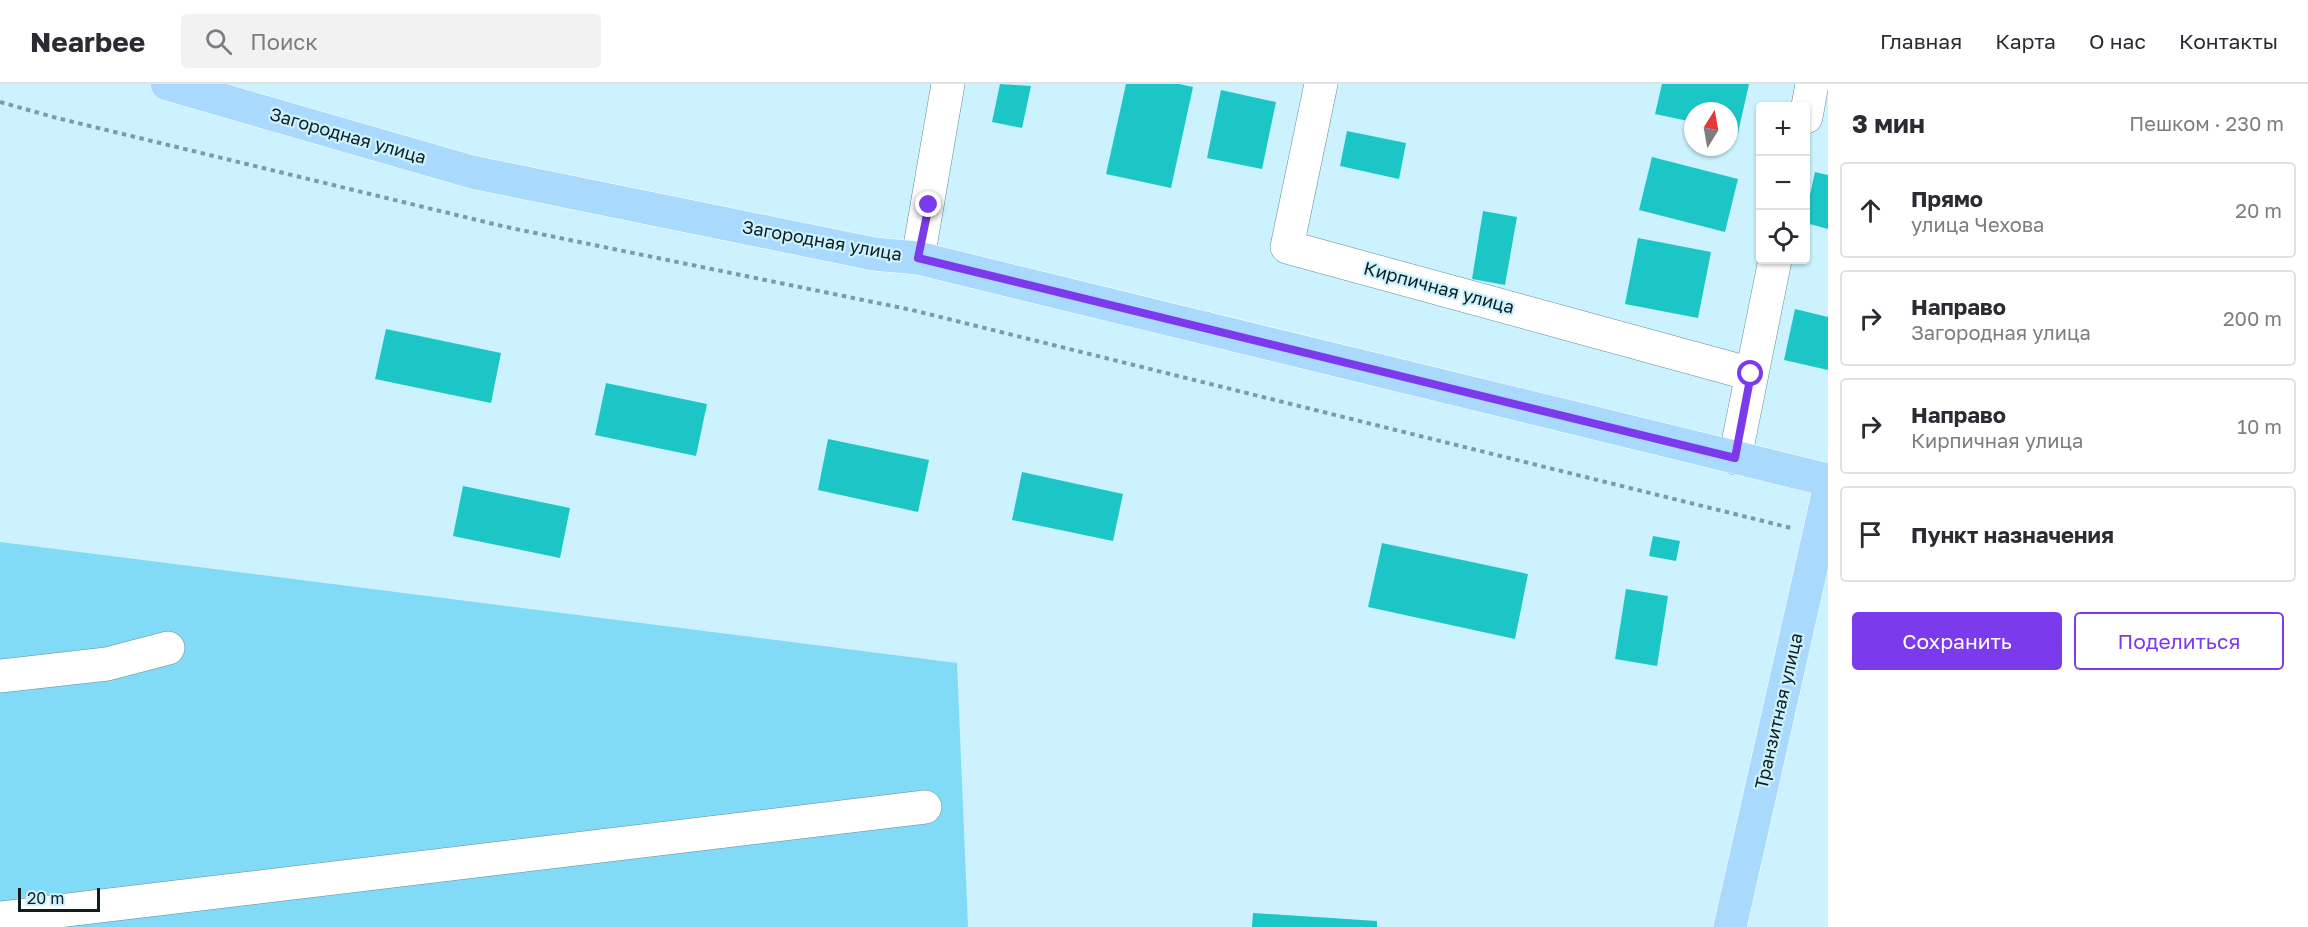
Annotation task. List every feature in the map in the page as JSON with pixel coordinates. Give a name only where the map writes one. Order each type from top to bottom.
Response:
[{"type":"main road","name":"Загородная улица","points":[[167,84],[472,172],[874,254],[918,258],[1828,480]]},
{"type":"main road","name":"Транзитная улица","points":[[1730,927],[1828,494]]},
{"type":"street","points":[[918,258],[929,205],[948,84]]},
{"type":"street","name":"Кирпичная улица","points":[[1321,84],[1287,247],[1751,374]]},
{"type":"street","points":[[1809,102],[1812,84]]},
{"type":"street","points":[[1735,458],[1774,264]]},
{"type":"street","points":[[0,676],[107,664],[168,648]]},
{"type":"street","points":[[0,918],[925,807]]},
{"type":"path","points":[[0,102],[57,118],[506,227],[912,310],[1819,535]]},
{"type":"shaded area","points":[[0,542],[957,663],[968,927],[0,927]]},
{"type":"building","points":[[1000,84],[1031,86],[1022,128],[992,122]]},
{"type":"building","points":[[1126,84],[1179,84],[1193,87],[1171,188],[1106,174]]},
{"type":"building","points":[[1662,84],[1749,84],[1738,133],[1738,102],[1684,102],[1684,120],[1655,114]]},
{"type":"building","points":[[1221,90],[1276,102],[1262,169],[1207,158]]},
{"type":"building","points":[[1347,131],[1406,143],[1399,179],[1340,166]]},
{"type":"building","points":[[1652,157],[1738,179],[1725,232],[1639,210]]},
{"type":"building","points":[[1815,172],[1828,175],[1828,229],[1810,224],[1810,195]]},
{"type":"building","points":[[1483,211],[1517,217],[1505,285],[1472,279]]},
{"type":"building","points":[[1638,238],[1711,252],[1698,318],[1625,304]]},
{"type":"building","points":[[1795,309],[1828,317],[1828,370],[1784,360]]},
{"type":"building","points":[[386,329],[501,353],[491,403],[375,379]]},
{"type":"building","points":[[606,383],[707,404],[696,456],[595,435]]},
{"type":"building","points":[[828,439],[929,460],[918,512],[818,490]]},
{"type":"building","points":[[1022,472],[1123,494],[1113,541],[1012,520]]},
{"type":"building","points":[[463,486],[570,508],[560,558],[453,536]]},
{"type":"building","points":[[1653,536],[1680,541],[1676,561],[1649,556]]},
{"type":"building","points":[[1382,543],[1528,574],[1515,639],[1368,607]]},
{"type":"building","points":[[1626,589],[1668,596],[1657,666],[1615,659]]},
{"type":"building","points":[[1253,913],[1377,921],[1377,927],[1252,927]]},
{"type":"route","points":[[929,205],[918,258],[1735,458],[1751,374]]}]
